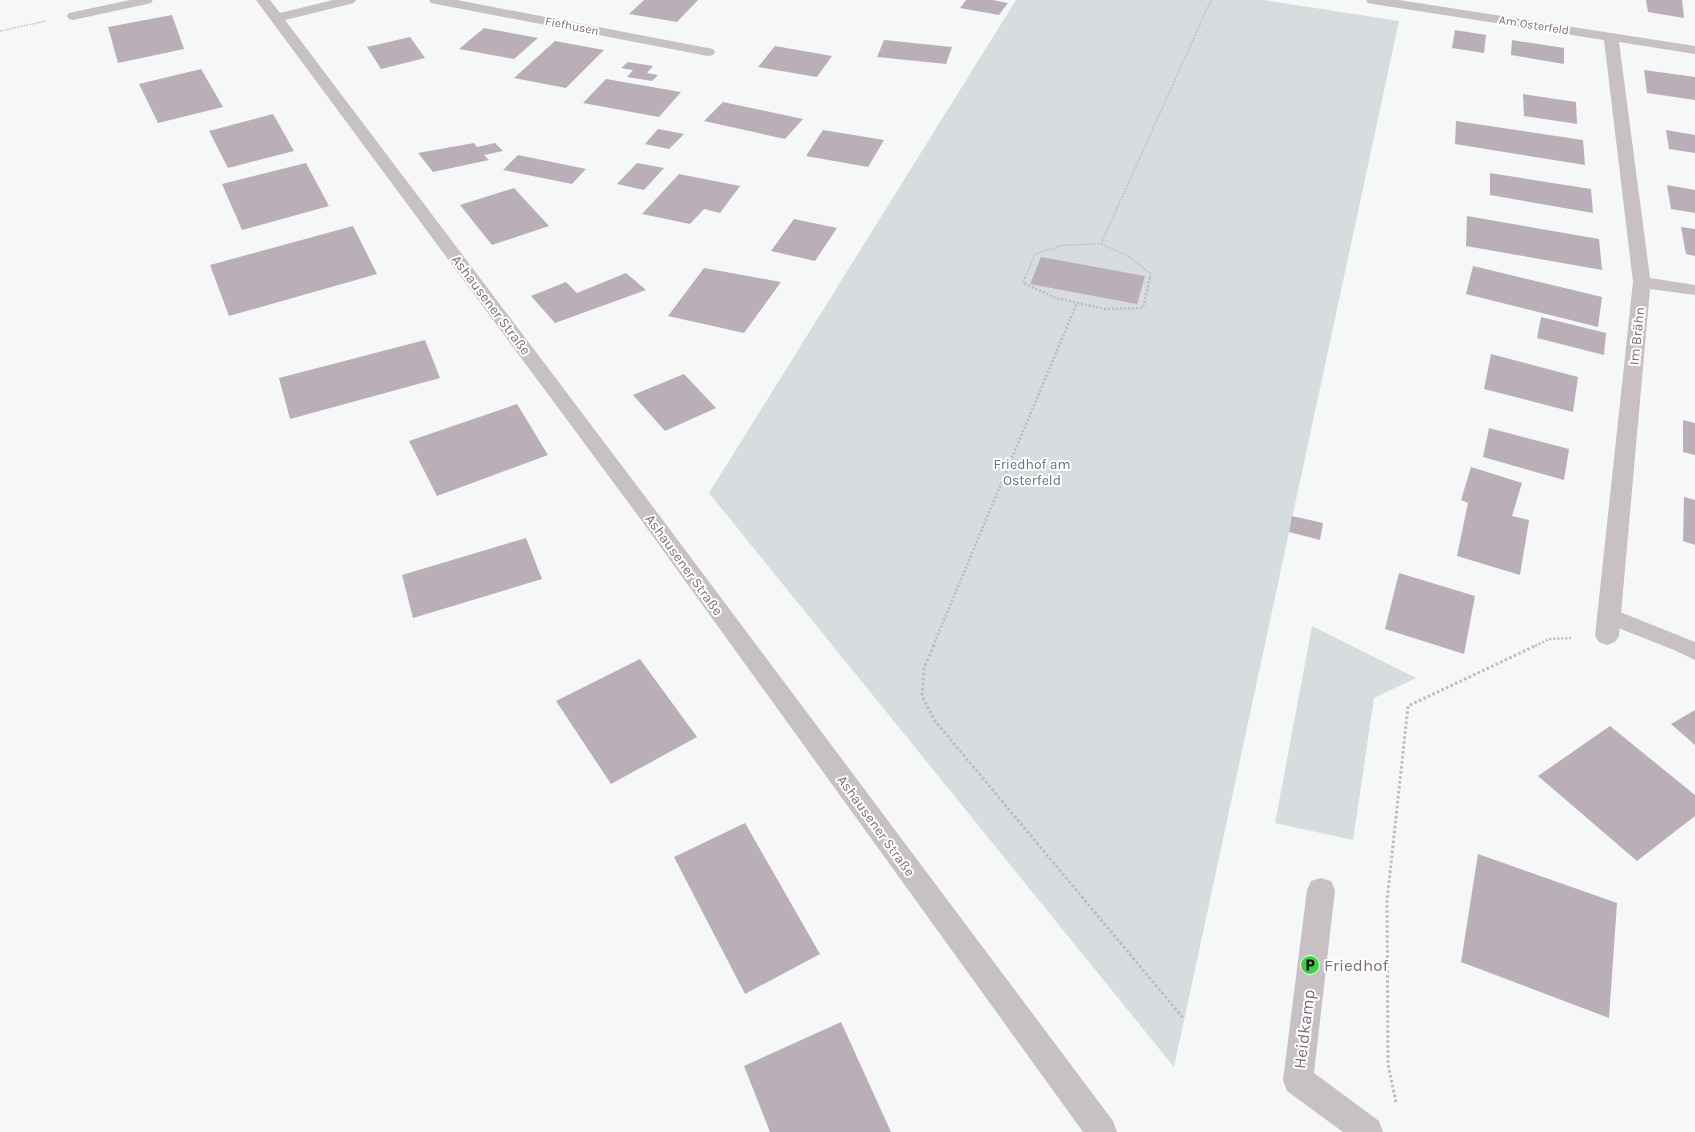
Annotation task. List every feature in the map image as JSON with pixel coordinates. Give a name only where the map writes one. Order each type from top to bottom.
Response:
[{"type":"street","name":"Ashausener Straße","points":[[263,0],[646,512],[1102,1132]]},
{"type":"street","points":[[276,18],[349,0]]},
{"type":"street","name":"Fiefhusen","points":[[436,0],[708,52]]},
{"type":"street","name":"Am Osterfeld","points":[[1373,0],[1491,12],[1611,37],[1695,50]]},
{"type":"street","name":"Im Brähn","points":[[1607,636],[1642,282],[1611,37]]},
{"type":"street","points":[[1642,282],[1695,290]]},
{"type":"street","name":"Heidkamp","points":[[1320,890],[1298,1080],[1368,1132]]},
{"type":"lane","points":[[74,16],[147,0]]},
{"type":"lane","points":[[1610,616],[1681,644],[1695,652]]},
{"type":"path","points":[[1101,244],[1210,0]]},
{"type":"path","points":[[0,31],[74,16]]},
{"type":"path","points":[[1101,244],[1128,256],[1151,274],[1144,308],[1105,309],[1056,298],[1023,283],[1036,254],[1064,245],[1101,244]]},
{"type":"path","points":[[1077,303],[924,668],[922,696],[935,721],[1184,1019]]},
{"type":"path","points":[[1397,1109],[1388,1064],[1387,901],[1408,706],[1549,639],[1607,636]]},
{"type":"green space","name":"Friedhof am Osterfeld","points":[[1016,0],[1264,0],[1399,21],[1174,1067],[709,493]]},
{"type":"green space","points":[[1312,626],[1416,678],[1374,698],[1353,840],[1275,823]]},
{"type":"building","points":[[644,0],[698,0],[677,22],[629,14]]},
{"type":"building","points":[[966,0],[993,0],[1008,3],[999,15],[960,8]]},
{"type":"building","points":[[1646,0],[1682,0],[1684,18],[1648,12]]},
{"type":"building","points":[[172,15],[184,49],[118,63],[108,27]]},
{"type":"building","points":[[484,28],[538,38],[514,59],[459,49]]},
{"type":"building","points":[[1455,30],[1486,35],[1484,53],[1452,48]]},
{"type":"building","points":[[410,37],[425,58],[381,69],[367,47]]},
{"type":"building","points":[[884,40],[952,47],[946,64],[877,57]]},
{"type":"building","points":[[1512,40],[1564,48],[1564,64],[1511,55]]},
{"type":"building","points":[[555,41],[604,50],[566,88],[514,78]]},
{"type":"building","points":[[775,46],[832,56],[817,77],[758,67]]},
{"type":"building","points":[[628,62],[653,66],[647,73],[658,75],[652,81],[627,77],[633,70],[621,68]]},
{"type":"building","points":[[201,69],[223,107],[158,123],[139,84]]},
{"type":"building","points":[[1644,70],[1695,77],[1695,100],[1647,93]]},
{"type":"building","points":[[606,79],[681,92],[659,117],[583,103]]},
{"type":"building","points":[[1523,94],[1576,102],[1577,124],[1524,116]]},
{"type":"building","points":[[723,102],[803,119],[785,139],[704,121]]},
{"type":"building","points":[[273,114],[294,151],[228,168],[209,131]]},
{"type":"building","points":[[1456,121],[1583,140],[1585,165],[1455,144]]},
{"type":"building","points":[[658,129],[684,134],[669,149],[645,144]]},
{"type":"building","points":[[823,130],[884,140],[868,167],[806,156]]},
{"type":"building","points":[[1666,130],[1695,135],[1695,153],[1669,149]]},
{"type":"building","points":[[474,143],[477,147],[495,143],[503,151],[484,155],[489,160],[433,172],[418,153]]},
{"type":"building","points":[[518,155],[586,169],[572,184],[503,170]]},
{"type":"building","points":[[306,163],[329,206],[242,230],[222,184]]},
{"type":"building","points":[[637,163],[664,168],[644,190],[617,184]]},
{"type":"building","points":[[1490,173],[1591,189],[1593,213],[1490,195]]},
{"type":"building","points":[[679,174],[740,186],[720,213],[704,209],[690,224],[642,214]]},
{"type":"building","points":[[1667,185],[1695,190],[1695,213],[1671,209]]},
{"type":"building","points":[[514,188],[549,226],[492,245],[460,205]]},
{"type":"building","points":[[1467,216],[1599,239],[1602,270],[1466,246]]},
{"type":"building","points":[[794,219],[837,228],[815,261],[771,251]]},
{"type":"building","points":[[353,226],[377,274],[229,316],[210,265]]},
{"type":"building","points":[[1681,227],[1695,229],[1695,256],[1686,254]]},
{"type":"building","points":[[1041,257],[1145,276],[1137,304],[1030,284]]},
{"type":"building","points":[[1473,266],[1602,297],[1598,327],[1466,294]]},
{"type":"building","points":[[704,268],[781,282],[744,333],[668,316]]},
{"type":"building","points":[[626,273],[646,290],[555,323],[531,296],[566,282],[577,293]]},
{"type":"building","points":[[1541,317],[1606,333],[1604,355],[1537,338]]},
{"type":"building","points":[[425,340],[440,378],[290,419],[279,378]]},
{"type":"building","points":[[1491,354],[1578,377],[1573,412],[1484,389]]},
{"type":"building","points":[[684,374],[716,408],[665,431],[633,395]]},
{"type":"building","points":[[517,404],[548,455],[437,496],[409,441]]},
{"type":"building","points":[[1683,420],[1695,423],[1695,455],[1683,452]]},
{"type":"building","points":[[1489,428],[1569,449],[1564,480],[1483,457]]},
{"type":"building","points":[[1471,467],[1522,483],[1512,516],[1529,520],[1520,575],[1457,556],[1468,503],[1461,500]]},
{"type":"building","points":[[1684,497],[1695,500],[1695,545],[1683,541]]},
{"type":"building","points":[[1292,516],[1323,523],[1320,540],[1289,532]]},
{"type":"building","points":[[526,538],[542,579],[413,618],[402,575]]},
{"type":"building","points":[[1399,573],[1475,596],[1464,654],[1385,629]]},
{"type":"building","points":[[640,659],[697,737],[611,784],[556,701]]},
{"type":"building","points":[[1695,710],[1695,745],[1671,724]]},
{"type":"building","points":[[1610,726],[1695,795],[1695,816],[1637,861],[1538,776]]},
{"type":"building","points":[[745,823],[820,954],[745,994],[674,857]]},
{"type":"building","points":[[1478,854],[1617,903],[1609,1018],[1461,962]]},
{"type":"building","points":[[841,1022],[891,1132],[770,1132],[744,1066]]},
{"type":"place","name":"Friedhof","points":[[1310,965]]}]
